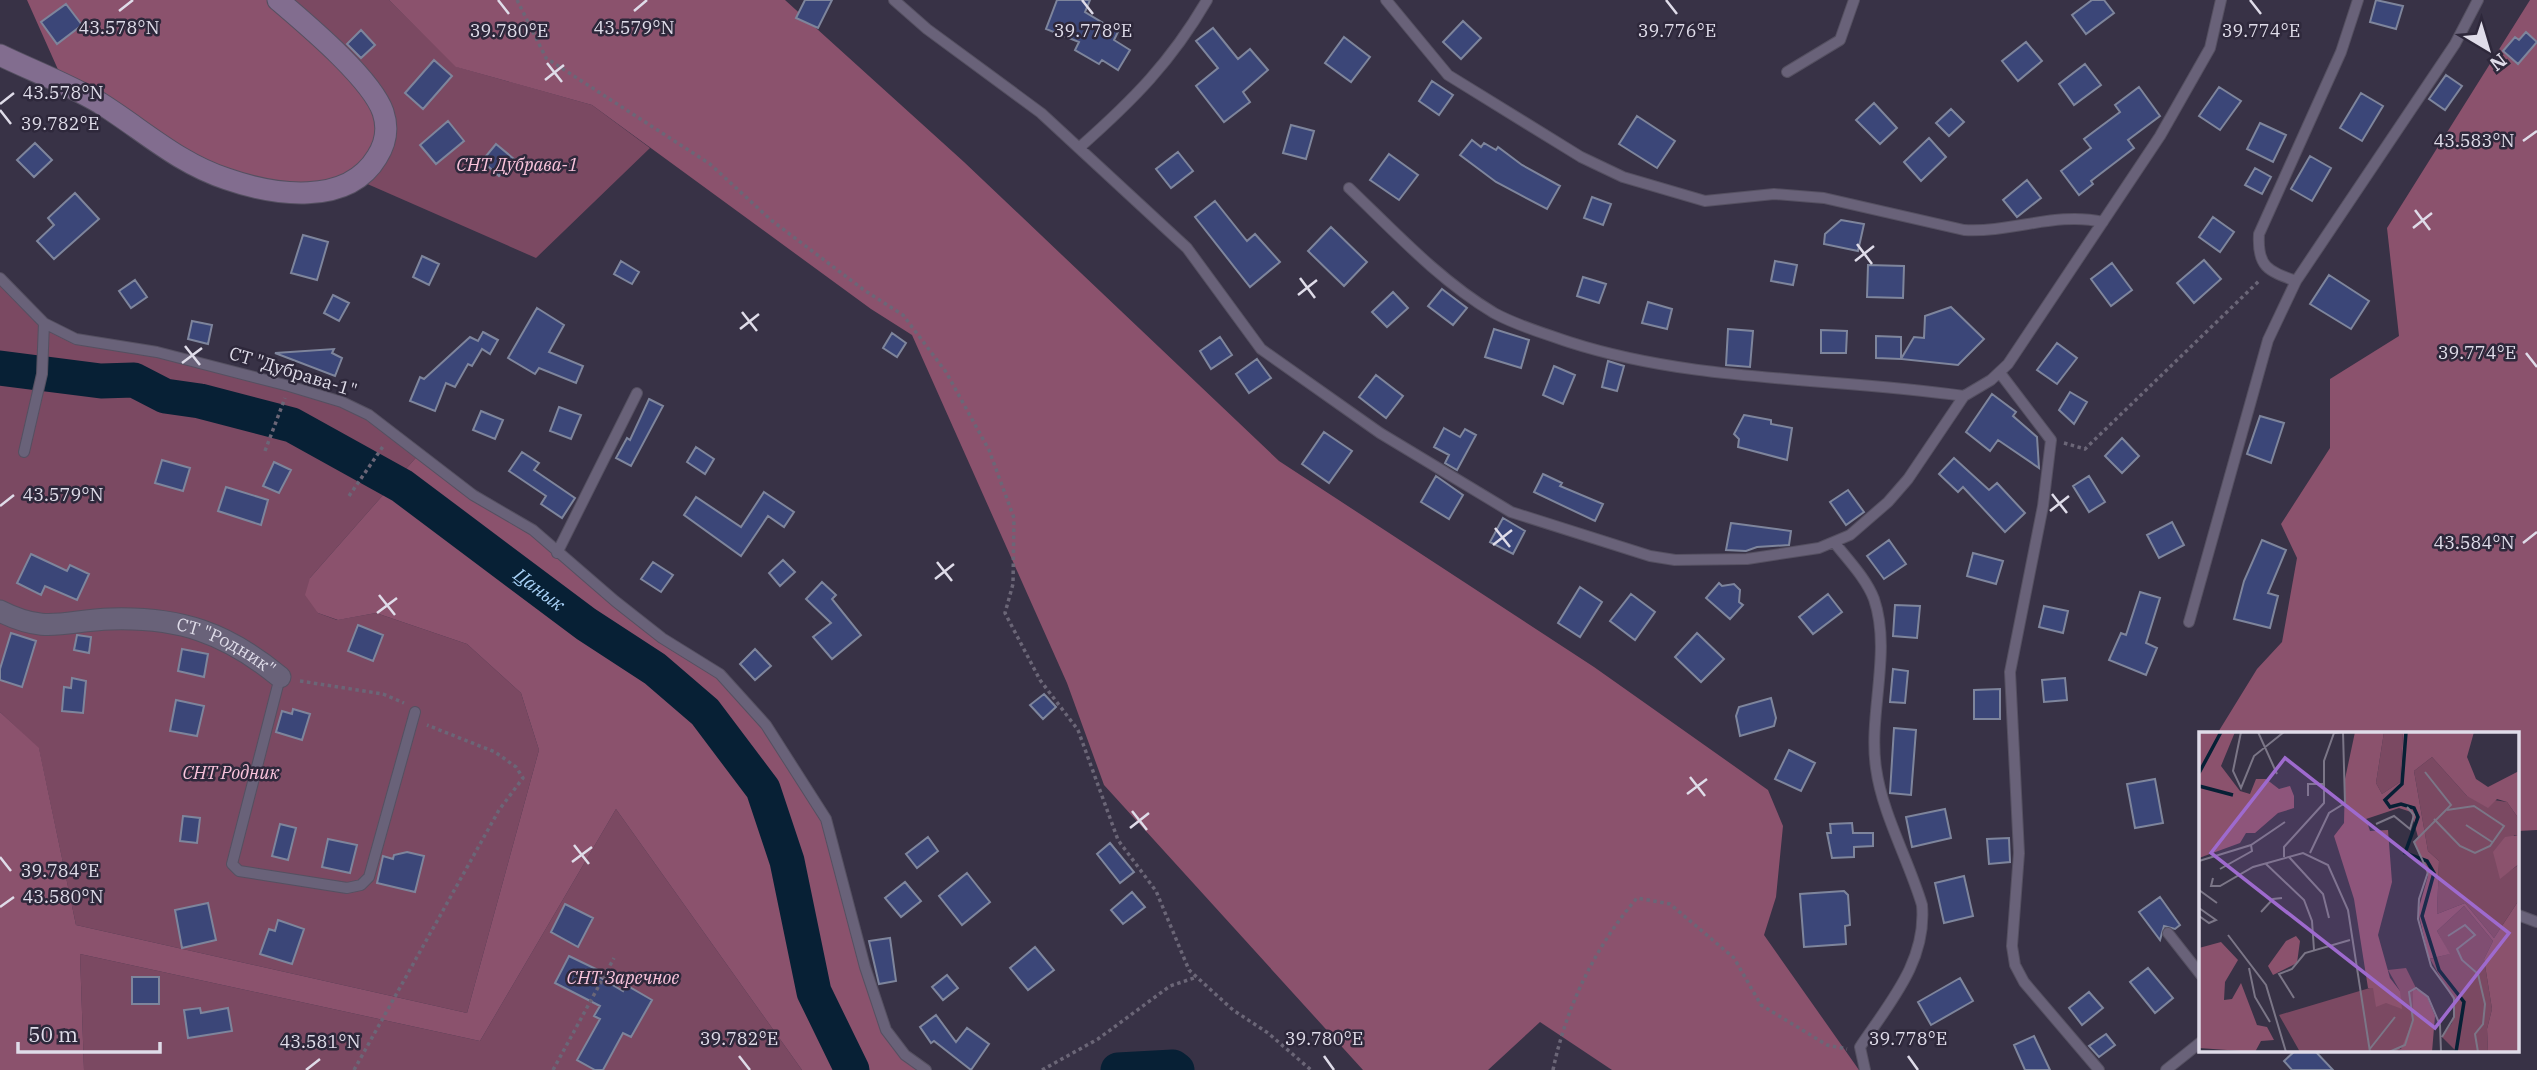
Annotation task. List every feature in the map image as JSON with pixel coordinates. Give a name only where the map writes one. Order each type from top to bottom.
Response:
[{"type":"street","points":[[0,55],[101,104],[167,152],[200,169],[259,188],[318,192],[340,187],[356,179],[379,155],[387,129],[382,109],[321,37],[278,0]]},
{"type":"street","name":"СТ \"Родник\"","points":[[0,611],[37,625],[69,625],[110,619],[189,624],[250,652],[280,677]]},
{"type":"lane","points":[[894,0],[927,29],[1041,113],[1080,147],[1186,248],[1261,349],[1380,433],[1511,512],[1650,556],[1675,560],[1746,559],[1819,548],[1864,526],[1888,502],[1908,479],[1964,396],[2000,373],[2103,222],[2160,136],[2210,48],[2221,0]]},
{"type":"lane","points":[[1080,147],[1157,74],[1181,44],[1207,0]]},
{"type":"lane","points":[[1386,0],[1448,75],[1581,157],[1623,177],[1705,201],[1774,194],[1824,198],[1964,230],[1985,231],[2067,217],[2103,222]]},
{"type":"lane","points":[[1787,72],[1840,40],[1854,0]]},
{"type":"lane","points":[[2296,281],[2269,272],[2261,259],[2258,247],[2263,220],[2341,52],[2358,0]]},
{"type":"lane","points":[[2189,622],[2267,340],[2296,281],[2455,44],[2478,0]]},
{"type":"lane","points":[[1349,188],[1446,279],[1497,314],[1523,327],[1611,354],[1646,360],[1779,380],[1919,389],[1964,396]]},
{"type":"lane","name":"СТ \"Дубрава-1\"","points":[[0,278],[44,323],[76,339],[157,352],[342,402],[393,431],[473,495],[533,530],[557,553],[663,638],[720,674],[766,725],[826,819],[865,967],[886,1030],[905,1055],[926,1070]]},
{"type":"lane","points":[[24,452],[42,374],[44,323]]},
{"type":"lane","points":[[2000,373],[2051,440],[2043,506],[2010,672],[2019,853],[2012,946],[2015,965],[2024,982],[2099,1070]]},
{"type":"lane","points":[[557,553],[637,393]]},
{"type":"lane","points":[[1834,542],[1865,581],[1878,615],[1879,650],[1873,740],[1877,772],[1922,905],[1924,925],[1917,956],[1906,979],[1860,1047],[1865,1070]]},
{"type":"lane","name":"СТ \"Родник\"","points":[[280,677],[232,864],[239,871],[347,888],[361,885],[369,877],[415,712]]},
{"type":"lane","points":[[2520,916],[2537,922]]},
{"type":"lane","points":[[2168,933],[2199,972]]},
{"type":"lane","points":[[2166,1070],[2199,1044]]},
{"type":"path","points":[[517,0],[545,58],[710,164],[771,220],[864,290],[903,315],[946,372],[989,450],[1014,518],[1013,584],[1004,613],[1040,680],[1078,730],[1118,840],[1156,891],[1189,970],[1233,1010],[1268,1033],[1311,1070]]},
{"type":"path","points":[[2051,440],[2085,449],[2269,272]]},
{"type":"path","points":[[265,451],[289,386]]},
{"type":"path","points":[[349,496],[393,431]]},
{"type":"path","points":[[280,677],[383,694],[410,706],[430,729],[495,752],[516,767],[523,778],[499,810],[354,1070]]},
{"type":"path","points":[[1553,1070],[1559,1039],[1583,980],[1611,928],[1637,898],[1670,904],[1734,958],[1761,1005],[1827,1045],[1841,1050],[1860,1047]]},
{"type":"path","points":[[553,1070],[614,958]]},
{"type":"path","points":[[1042,1070],[1098,1039],[1170,986],[1197,977]]},
{"type":"green space","name":"СНТ Дубрава-1","points":[[278,0],[389,0],[457,67],[592,105],[650,148],[536,258],[356,179]]},
{"type":"green space","name":"СНТ Родник","points":[[0,278],[61,333],[157,352],[342,402],[420,453],[310,578],[318,613],[337,620],[376,613],[467,644],[521,693],[539,750],[467,1013],[76,925],[39,749],[0,712]]},
{"type":"green space","name":"СНТ Заречное","points":[[616,809],[802,1070],[84,1070],[80,954],[480,1041]]},
{"type":"shaded area","points":[[27,0],[278,0],[321,37],[387,129],[356,179],[259,188],[64,83]]},
{"type":"shaded area","points":[[389,0],[785,0],[964,162],[1279,461],[1594,667],[1768,790],[1783,826],[1776,897],[1764,935],[1859,1070],[1612,1070],[1540,1022],[1488,1070],[1363,1070],[1104,785],[1067,683],[912,335],[871,309],[592,105],[456,67]]},
{"type":"shaded area","points":[[2530,0],[2537,0],[2537,830],[2520,831],[2520,732],[2218,732],[2257,669],[2282,642],[2297,558],[2281,524],[2330,448],[2330,379],[2399,336],[2387,228]]},
{"type":"shaded area","points":[[420,453],[515,518],[615,601],[720,674],[766,725],[826,819],[886,1030],[926,1070],[802,1070],[616,809],[480,1041],[80,954],[84,1070],[0,1070],[0,712],[39,748],[76,925],[467,1013],[539,750],[521,693],[467,644],[376,613],[338,620],[318,613],[305,595],[310,578]]},
{"type":"building","points":[[805,0],[832,0],[818,28],[796,18]]},
{"type":"building","points":[[1057,0],[1090,0],[1085,12],[1118,32],[1114,40],[1130,50],[1118,70],[1102,60],[1099,64],[1075,50],[1079,42],[1046,29]]},
{"type":"building","points":[[2092,0],[2104,0],[2114,13],[2086,34],[2072,15]]},
{"type":"building","points":[[2376,0],[2403,6],[2396,29],[2370,22]]},
{"type":"building","points":[[66,4],[82,25],[57,44],[41,22]]},
{"type":"building","points":[[1463,21],[1481,38],[1461,59],[1443,42]]},
{"type":"building","points":[[1213,28],[1238,59],[1250,49],[1268,70],[1243,92],[1250,102],[1224,122],[1196,86],[1218,68],[1196,41]]},
{"type":"building","points":[[361,30],[375,45],[361,58],[347,44]]},
{"type":"building","points":[[2526,32],[2537,42],[2518,64],[2503,51],[2515,37],[2519,40]]},
{"type":"building","points":[[1344,37],[1370,57],[1351,82],[1325,63]]},
{"type":"building","points":[[2026,42],[2042,61],[2018,81],[2002,61]]},
{"type":"building","points":[[434,60],[452,76],[423,109],[405,93]]},
{"type":"building","points":[[2085,64],[2101,85],[2074,105],[2059,84]]},
{"type":"building","points":[[2446,75],[2462,86],[2445,110],[2429,99]]},
{"type":"building","points":[[1432,81],[1453,95],[1439,115],[1419,101]]},
{"type":"building","points":[[2139,87],[2160,116],[2128,140],[2134,148],[2091,181],[2093,184],[2079,195],[2061,171],[2091,148],[2084,139],[2120,112],[2115,105]]},
{"type":"building","points":[[2219,87],[2241,101],[2220,130],[2199,116]]},
{"type":"building","points":[[2361,93],[2383,106],[2362,141],[2340,128]]},
{"type":"building","points":[[1874,103],[1897,128],[1880,144],[1856,120]]},
{"type":"building","points":[[1951,109],[1964,122],[1949,136],[1936,123]]},
{"type":"building","points":[[1637,116],[1675,141],[1657,168],[1619,144]]},
{"type":"building","points":[[448,121],[464,141],[436,164],[420,145]]},
{"type":"building","points":[[2260,123],[2286,135],[2273,162],[2247,149]]},
{"type":"building","points":[[1291,125],[1314,131],[1306,159],[1283,153]]},
{"type":"building","points":[[1929,138],[1946,157],[1921,181],[1904,162]]},
{"type":"building","points":[[1472,140],[1481,147],[1484,143],[1496,150],[1498,147],[1522,165],[1560,186],[1547,209],[1496,182],[1460,155]]},
{"type":"building","points":[[35,143],[52,160],[34,177],[17,160]]},
{"type":"building","points":[[496,144],[514,159],[499,176],[482,161]]},
{"type":"building","points":[[1178,152],[1193,171],[1171,188],[1156,169]]},
{"type":"building","points":[[1389,154],[1418,175],[1399,200],[1370,180]]},
{"type":"building","points":[[2310,156],[2331,168],[2312,201],[2291,189]]},
{"type":"building","points":[[2255,168],[2271,177],[2262,194],[2245,185]]},
{"type":"building","points":[[2027,180],[2041,198],[2017,217],[2003,200]]},
{"type":"building","points":[[75,193],[99,219],[54,259],[37,241],[54,225],[48,218]]},
{"type":"building","points":[[1592,197],[1611,204],[1603,225],[1584,218]]},
{"type":"building","points":[[1215,201],[1247,241],[1255,234],[1280,262],[1250,287],[1195,217]]},
{"type":"building","points":[[2213,217],[2234,232],[2220,252],[2199,237]]},
{"type":"building","points":[[1841,220],[1864,224],[1858,251],[1824,244],[1825,234]]},
{"type":"building","points":[[1331,227],[1367,262],[1344,286],[1308,251]]},
{"type":"building","points":[[303,235],[328,242],[317,280],[291,273]]},
{"type":"building","points":[[422,256],[439,264],[429,285],[413,277]]},
{"type":"building","points":[[2204,260],[2221,279],[2194,303],[2177,283]]},
{"type":"building","points":[[621,261],[639,272],[632,284],[614,274]]},
{"type":"building","points":[[1775,261],[1797,265],[1793,285],[1771,281]]},
{"type":"building","points":[[2112,263],[2132,290],[2111,306],[2091,279]]},
{"type":"building","points":[[1868,265],[1904,266],[1903,298],[1867,297]]},
{"type":"building","points":[[2329,275],[2369,301],[2351,329],[2310,304]]},
{"type":"building","points":[[1583,277],[1606,284],[1599,303],[1577,296]]},
{"type":"building","points":[[135,280],[147,297],[131,308],[119,291]]},
{"type":"building","points":[[1442,289],[1467,308],[1453,325],[1428,306]]},
{"type":"building","points":[[1393,292],[1408,308],[1387,327],[1372,312]]},
{"type":"building","points":[[333,295],[349,303],[339,321],[324,313]]},
{"type":"building","points":[[1648,302],[1672,309],[1667,329],[1642,323]]},
{"type":"building","points":[[1951,307],[1984,339],[1958,365],[1901,359],[1914,337],[1924,338],[1925,316]]},
{"type":"building","points":[[537,308],[564,325],[549,352],[583,366],[576,383],[539,368],[535,374],[508,358]]},
{"type":"building","points":[[192,321],[212,325],[208,344],[188,339]]},
{"type":"building","points":[[1494,329],[1529,340],[1521,368],[1485,357]]},
{"type":"building","points":[[1728,329],[1753,331],[1750,367],[1726,365]]},
{"type":"building","points":[[1821,330],[1847,331],[1846,353],[1821,353]]},
{"type":"building","points":[[483,332],[498,340],[490,354],[482,349],[472,366],[468,364],[455,387],[446,383],[435,411],[410,401],[420,377],[424,379],[470,337],[478,341]]},
{"type":"building","points":[[892,333],[906,343],[897,357],[883,348]]},
{"type":"building","points":[[1876,336],[1901,337],[1901,359],[1876,358]]},
{"type":"building","points":[[1220,337],[1232,355],[1211,369],[1200,351]]},
{"type":"building","points":[[2057,343],[2077,358],[2057,384],[2037,370]]},
{"type":"building","points":[[334,349],[332,353],[342,358],[335,376],[275,353]]},
{"type":"building","points":[[1257,359],[1271,378],[1249,393],[1236,374]]},
{"type":"building","points":[[1608,361],[1624,366],[1617,391],[1602,387]]},
{"type":"building","points":[[1554,366],[1575,375],[1563,404],[1543,395]]},
{"type":"building","points":[[1376,375],[1403,396],[1386,418],[1359,397]]},
{"type":"building","points":[[2070,392],[2087,402],[2074,424],[2059,410]]},
{"type":"building","points":[[1992,394],[2016,412],[2013,416],[2037,437],[2039,468],[1998,440],[1990,451],[1966,432]]},
{"type":"building","points":[[649,399],[663,406],[631,466],[616,458],[627,438],[630,440]]},
{"type":"building","points":[[559,407],[581,415],[571,439],[550,431]]},
{"type":"building","points":[[481,411],[503,420],[495,439],[473,430]]},
{"type":"building","points":[[1744,415],[1771,420],[1771,424],[1792,428],[1787,460],[1738,447],[1739,439],[1734,434]]},
{"type":"building","points":[[2260,416],[2284,423],[2271,463],[2247,454]]},
{"type":"building","points":[[1444,428],[1460,437],[1465,429],[1476,435],[1457,470],[1445,463],[1449,455],[1434,447]]},
{"type":"building","points":[[1324,432],[1352,451],[1329,483],[1302,464]]},
{"type":"building","points":[[2122,438],[2139,456],[2122,473],[2105,456]]},
{"type":"building","points":[[696,447],[714,459],[705,474],[687,462]]},
{"type":"building","points":[[522,452],[539,463],[534,470],[575,498],[562,518],[541,504],[546,496],[509,471]]},
{"type":"building","points":[[1954,458],[1989,490],[1997,483],[2025,513],[2005,532],[1963,487],[1958,492],[1939,474]]},
{"type":"building","points":[[162,460],[190,468],[183,491],[155,483]]},
{"type":"building","points":[[274,462],[291,470],[279,493],[263,486]]},
{"type":"building","points":[[1543,474],[1562,483],[1560,486],[1603,504],[1595,521],[1534,492]]},
{"type":"building","points":[[1436,476],[1463,495],[1449,519],[1421,502]]},
{"type":"building","points":[[2089,476],[2105,502],[2089,512],[2073,486]]},
{"type":"building","points":[[226,487],[268,500],[261,525],[218,511]]},
{"type":"building","points":[[1848,490],[1864,512],[1846,525],[1830,502]]},
{"type":"building","points":[[764,492],[794,512],[784,527],[768,516],[741,556],[684,515],[696,497],[741,527]]},
{"type":"building","points":[[1503,518],[1525,531],[1513,554],[1490,542]]},
{"type":"building","points":[[2172,522],[2184,545],[2159,558],[2147,535]]},
{"type":"building","points":[[1731,523],[1791,531],[1789,545],[1757,547],[1746,551],[1726,550]]},
{"type":"building","points":[[1889,540],[1906,564],[1884,579],[1867,556]]},
{"type":"building","points":[[2262,540],[2286,550],[2268,593],[2278,596],[2270,628],[2234,619],[2244,581]]},
{"type":"building","points":[[1973,553],[2003,561],[1996,584],[1967,576]]},
{"type":"building","points":[[31,554],[67,571],[70,565],[89,574],[77,600],[45,586],[41,595],[17,583]]},
{"type":"building","points":[[783,560],[795,572],[780,586],[769,573]]},
{"type":"building","points":[[653,562],[673,575],[661,592],[641,579]]},
{"type":"building","points":[[822,582],[836,595],[832,599],[861,635],[832,659],[813,637],[831,623],[806,599]]},
{"type":"building","points":[[1719,583],[1722,586],[1734,584],[1740,590],[1739,602],[1743,605],[1730,619],[1706,598]]},
{"type":"building","points":[[1580,587],[1602,602],[1580,637],[1558,623]]},
{"type":"building","points":[[2140,592],[2160,598],[2146,643],[2157,648],[2146,675],[2109,660],[2121,633],[2126,635]]},
{"type":"building","points":[[1631,594],[1655,612],[1635,640],[1610,621]]},
{"type":"building","points":[[1828,594],[1842,612],[1813,634],[1799,617]]},
{"type":"building","points":[[1895,605],[1920,606],[1917,638],[1893,636]]},
{"type":"building","points":[[2044,606],[2068,611],[2063,633],[2039,627]]},
{"type":"building","points":[[358,625],[383,635],[373,661],[348,651]]},
{"type":"building","points":[[11,633],[36,641],[22,687],[0,680],[0,669]]},
{"type":"building","points":[[1697,633],[1724,659],[1701,682],[1675,657]]},
{"type":"building","points":[[77,635],[91,637],[89,653],[74,650]]},
{"type":"building","points":[[182,649],[208,654],[204,677],[178,671]]},
{"type":"building","points":[[755,649],[771,666],[755,680],[740,664]]},
{"type":"building","points":[[1893,669],[1908,671],[1905,703],[1890,702]]},
{"type":"building","points":[[72,678],[86,681],[83,713],[62,711],[64,687],[71,688]]},
{"type":"building","points":[[2065,678],[2067,700],[2044,702],[2042,680]]},
{"type":"building","points":[[2000,689],[2000,719],[1974,719],[1974,690]]},
{"type":"building","points":[[1044,694],[1056,707],[1043,719],[1030,705]]},
{"type":"building","points":[[1771,698],[1776,718],[1774,726],[1740,736],[1736,716],[1739,707]]},
{"type":"building","points":[[176,700],[204,706],[197,736],[170,731]]},
{"type":"building","points":[[293,709],[310,714],[302,740],[276,732],[282,711],[292,714]]},
{"type":"building","points":[[1894,728],[1916,730],[1911,795],[1890,793]]},
{"type":"building","points":[[1789,750],[1815,763],[1801,791],[1775,779]]},
{"type":"building","points":[[2155,779],[2163,823],[2135,828],[2127,784]]},
{"type":"building","points":[[1945,809],[1951,838],[1912,847],[1906,817]]},
{"type":"building","points":[[183,816],[200,818],[197,843],[180,841]]},
{"type":"building","points":[[1852,823],[1853,833],[1873,833],[1873,846],[1854,847],[1854,857],[1832,858],[1827,833],[1831,833],[1830,824]]},
{"type":"building","points":[[280,824],[296,828],[288,860],[272,856]]},
{"type":"building","points":[[928,837],[938,851],[917,868],[906,854]]},
{"type":"building","points":[[2009,838],[2010,862],[1989,864],[1987,839]]},
{"type":"building","points":[[328,839],[357,845],[350,873],[322,867]]},
{"type":"building","points":[[1110,843],[1134,872],[1120,883],[1097,854]]},
{"type":"building","points":[[407,852],[424,856],[415,892],[377,883],[383,856],[393,859],[394,855]]},
{"type":"building","points":[[967,873],[990,902],[962,925],[939,896]]},
{"type":"building","points":[[1964,876],[1973,916],[1944,923],[1935,883]]},
{"type":"building","points":[[905,882],[921,901],[901,917],[885,898]]},
{"type":"building","points":[[1844,891],[1848,895],[1850,925],[1845,926],[1846,944],[1804,947],[1800,894]]},
{"type":"building","points":[[1132,892],[1145,907],[1123,924],[1111,910]]},
{"type":"building","points":[[2160,897],[2180,925],[2175,929],[2164,926],[2160,940],[2139,912]]},
{"type":"building","points":[[208,903],[216,940],[182,948],[175,910]]},
{"type":"building","points":[[565,904],[593,918],[578,947],[551,932]]},
{"type":"building","points":[[278,920],[304,929],[292,964],[260,954],[269,929],[275,931]]},
{"type":"building","points":[[890,938],[896,981],[879,984],[869,941]]},
{"type":"building","points":[[1035,947],[1054,970],[1028,990],[1010,968]]},
{"type":"building","points":[[569,956],[598,970],[596,975],[623,991],[626,985],[652,1000],[631,1037],[623,1033],[603,1070],[595,1070],[577,1060],[600,1019],[594,1016],[600,1006],[555,983]]},
{"type":"building","points":[[2148,968],[2173,998],[2155,1013],[2130,982]]},
{"type":"building","points":[[947,975],[958,988],[943,1000],[932,987]]},
{"type":"building","points":[[132,977],[159,977],[159,1004],[132,1004]]},
{"type":"building","points":[[1960,978],[1973,1001],[1931,1025],[1918,1002]]},
{"type":"building","points":[[2089,992],[2103,1008],[2082,1025],[2069,1008]]},
{"type":"building","points":[[200,1008],[201,1013],[228,1008],[232,1031],[188,1038],[184,1010]]},
{"type":"building","points":[[936,1015],[956,1042],[967,1028],[989,1044],[971,1070],[934,1041],[931,1043],[920,1027]]},
{"type":"building","points":[[2106,1034],[2115,1045],[2099,1057],[2089,1046]]},
{"type":"building","points":[[2034,1036],[2050,1070],[2025,1070],[2014,1045]]},
{"type":"building","points":[[2294,1052],[2316,1052],[2333,1070],[2292,1070],[2284,1061]]},
{"type":"waterway","name":"Цанык","points":[[0,368],[101,381],[134,380],[165,396],[200,401],[292,425],[402,486],[586,624],[655,669],[705,712],[763,789],[787,861],[814,992],[852,1070]]},
{"type":"waterway","name":"Цанык","points":[[1118,1070],[1173,1067],[1177,1070]]}]
